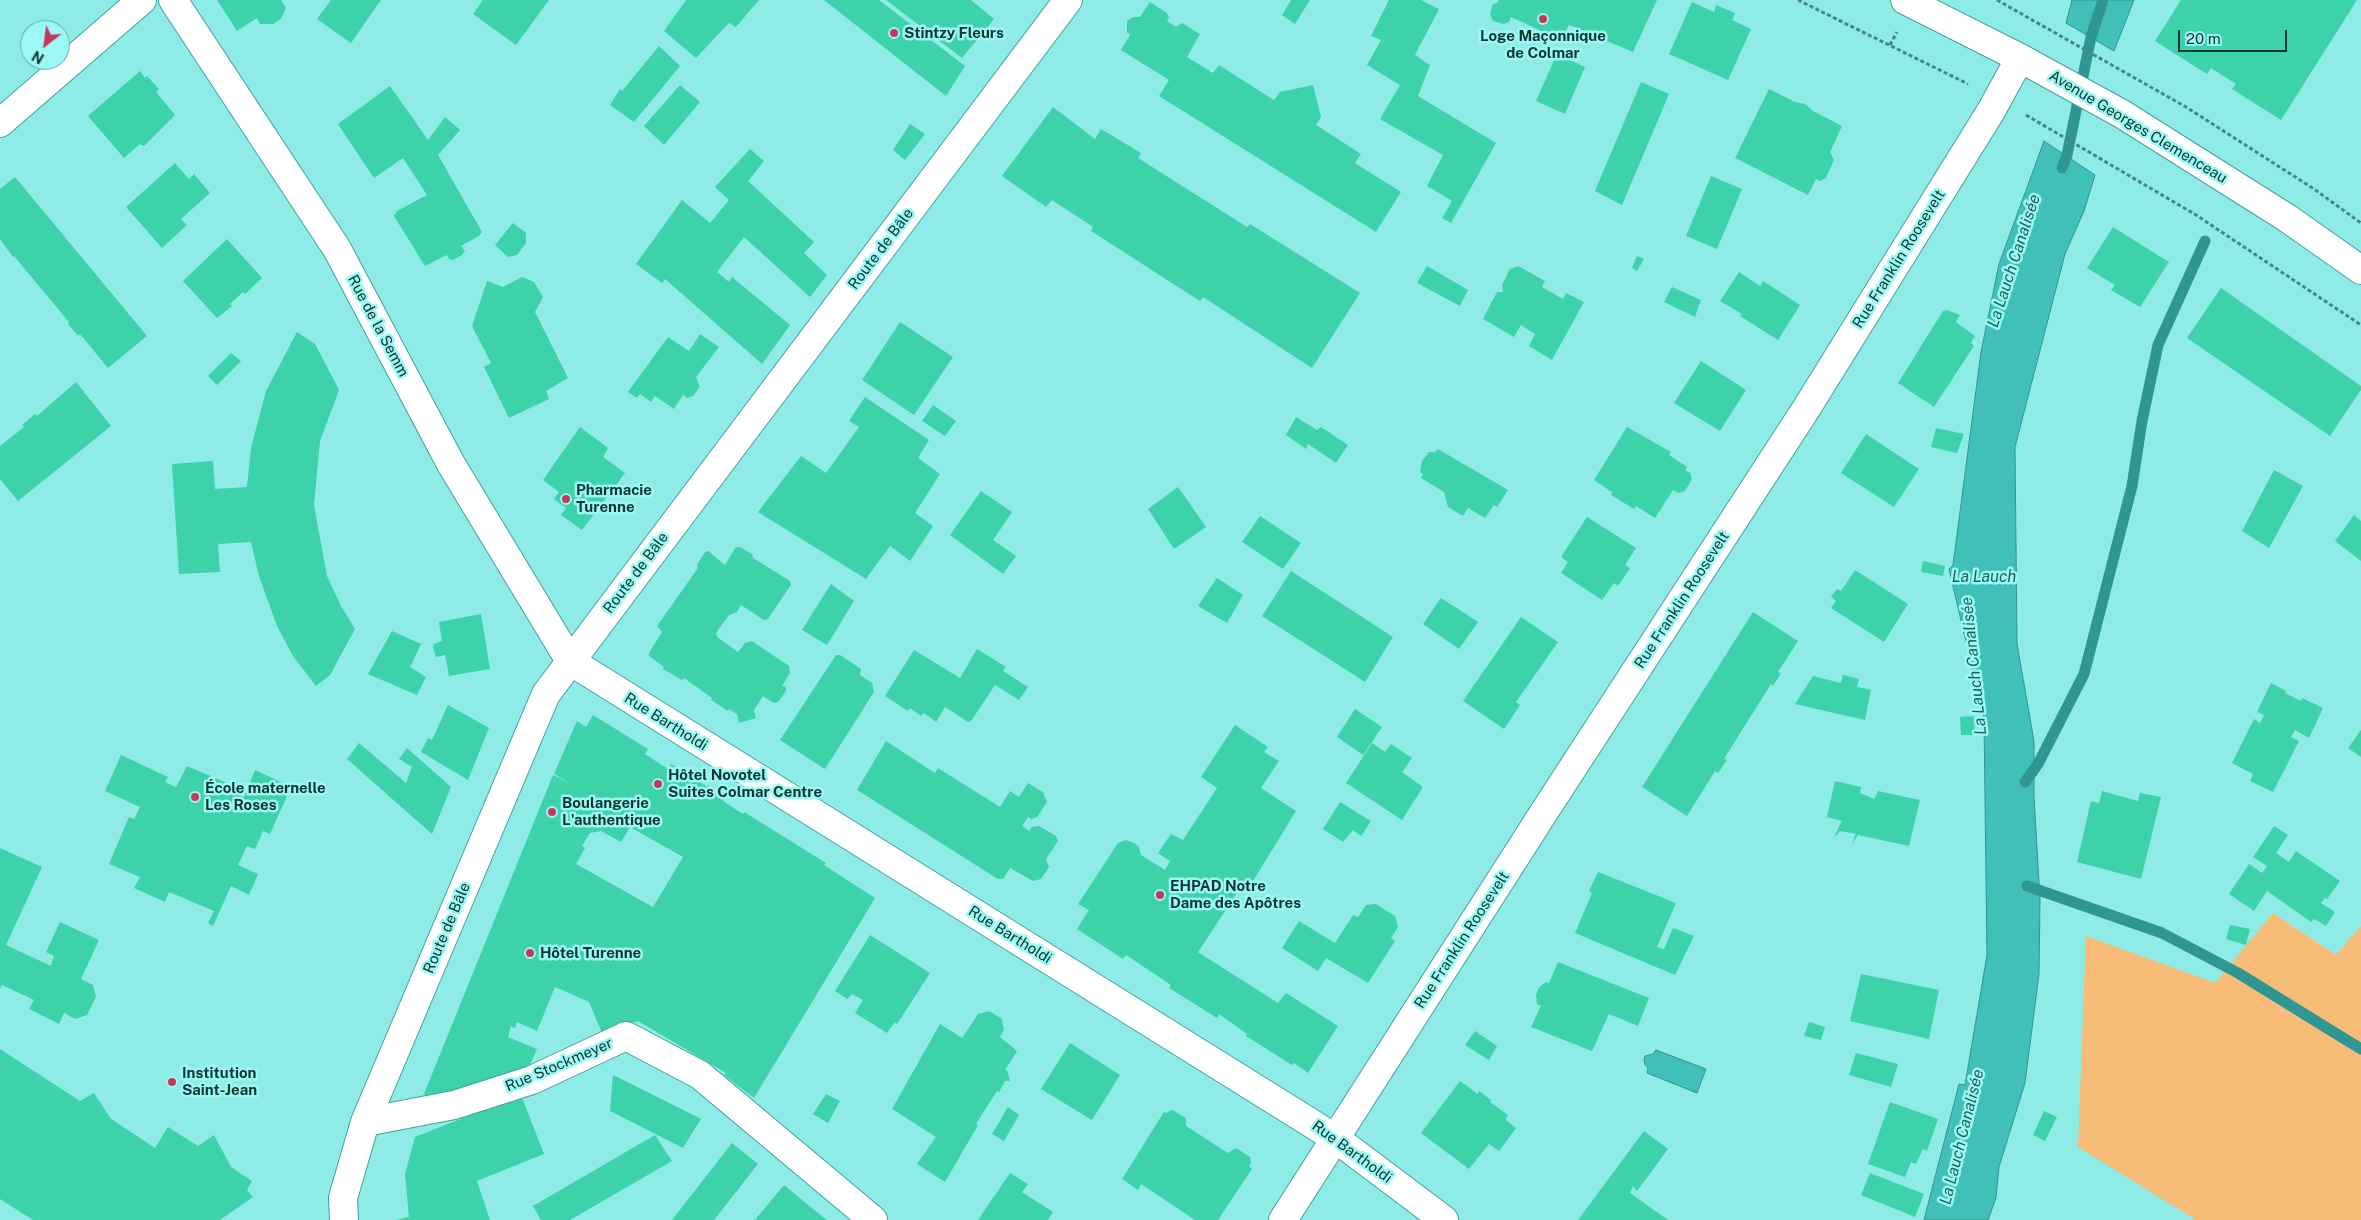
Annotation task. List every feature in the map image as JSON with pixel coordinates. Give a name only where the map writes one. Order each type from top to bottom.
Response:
[{"type":"street","points":[[0,123],[142,0]]},
{"type":"street","name":"Rue de la Semm","points":[[173,0],[337,249],[451,464],[570,661]]},
{"type":"street","name":"Route de Bâle","points":[[342,1219],[343,1198],[365,1122],[546,694],[1068,0]]},
{"type":"street","name":"Avenue Georges Clemenceau","points":[[1905,0],[2020,58],[2122,114],[2278,213],[2361,270]]},
{"type":"street","name":"Rue Franklin Roosevelt","points":[[1283,1220],[1806,409],[1997,100],[2020,58]]},
{"type":"street","name":"Rue Bartholdi","points":[[570,661],[1335,1138],[1444,1220]]},
{"type":"street","name":"Rue Stockmeyer","points":[[365,1122],[454,1105],[532,1080],[626,1036],[700,1075],[873,1220]]},
{"type":"path","points":[[1798,0],[2048,127],[2196,215],[2361,326]]},
{"type":"path","points":[[1997,0],[2186,107],[2314,189],[2361,223]]},
{"type":"shaded area","points":[[2273,913],[2336,955],[2361,926],[2361,1220],[2196,1220],[2078,1147],[2086,936],[2215,983]]},
{"type":"water","points":[[2072,0],[2134,0],[2114,51],[2066,23]]},
{"type":"water","name":"La Lauch","points":[[2044,141],[2095,175],[2084,211],[2065,254],[2015,447],[2017,644],[2034,741],[2034,797],[2040,899],[2039,974],[2025,1083],[1999,1167],[1996,1198],[1988,1220],[1924,1220],[1959,1084],[1965,1085],[1987,955],[1984,719],[1949,569],[1953,565],[1981,352],[1999,264]]},
{"type":"water","points":[[1656,1050],[1706,1069],[1697,1093],[1647,1073],[1648,1068],[1645,1065],[1645,1056],[1653,1054]]},
{"type":"building","points":[[217,0],[281,0],[286,8],[281,19],[273,24],[260,24],[257,18],[237,31]]},
{"type":"building","points":[[331,0],[381,0],[351,43],[317,19]]},
{"type":"building","points":[[483,0],[549,0],[516,45],[473,14]]},
{"type":"building","points":[[686,0],[759,0],[736,27],[729,23],[696,58],[664,31]]},
{"type":"building","name":"Stintzy Fleurs","points":[[824,0],[879,0],[965,66],[946,96]]},
{"type":"building","points":[[886,0],[971,0],[994,19],[962,58]]},
{"type":"building","points":[[1291,0],[1310,0],[1295,24],[1282,15]]},
{"type":"building","points":[[1389,0],[1421,0],[1439,9],[1415,55],[1430,65],[1418,96],[1496,143],[1451,223],[1442,218],[1452,201],[1427,186],[1443,155],[1380,119],[1400,85],[1367,65],[1381,40],[1371,36]]},
{"type":"building","points":[[1499,0],[1657,0],[1633,52],[1569,25],[1561,40],[1511,17],[1509,22],[1503,24],[1493,21],[1490,14],[1493,4]]},
{"type":"building","points":[[2181,0],[2357,0],[2281,120],[2232,89],[2236,84],[2211,68],[2207,74],[2155,41]]},
{"type":"building","points":[[1150,2],[1167,13],[1169,18],[1167,21],[1176,27],[1182,23],[1200,34],[1187,57],[1213,73],[1219,65],[1274,100],[1280,92],[1313,85],[1321,117],[1316,125],[1361,154],[1355,163],[1401,192],[1376,232],[1159,96],[1169,80],[1121,50],[1130,35],[1127,32],[1127,21],[1133,17],[1140,17]]},
{"type":"building","points":[[1692,2],[1714,12],[1716,5],[1735,13],[1732,20],[1751,29],[1728,80],[1669,54]]},
{"type":"building","points":[[659,46],[680,66],[634,122],[610,105],[620,89],[622,91]]},
{"type":"building","points":[[1557,54],[1585,67],[1565,114],[1536,101]]},
{"type":"building","points":[[140,71],[145,78],[147,76],[159,89],[156,92],[175,115],[144,146],[140,144],[124,158],[88,116]]},
{"type":"building","points":[[1641,82],[1669,94],[1622,205],[1595,191]]},
{"type":"building","points":[[680,85],[700,102],[664,145],[644,126]]},
{"type":"building","points":[[390,86],[428,140],[445,117],[460,130],[438,155],[482,232],[479,236],[461,246],[465,251],[453,260],[449,259],[447,255],[425,266],[394,216],[397,211],[427,195],[403,158],[374,178],[338,124]]},
{"type":"building","points":[[1769,89],[1795,102],[1805,104],[1813,111],[1842,126],[1830,152],[1834,160],[1826,178],[1820,181],[1816,179],[1808,195],[1735,158]]},
{"type":"building","points":[[1053,107],[1095,139],[1101,129],[1141,153],[1138,158],[1247,227],[1250,224],[1360,293],[1312,368],[1203,297],[1200,301],[1091,231],[1093,227],[1052,200],[1046,207],[1002,176]]},
{"type":"building","points":[[910,124],[925,134],[905,160],[893,150]]},
{"type":"building","points":[[750,149],[764,161],[748,181],[814,242],[804,253],[827,275],[810,297],[744,237],[717,272],[729,282],[732,277],[790,325],[762,364],[665,279],[662,283],[636,264],[682,200],[710,223],[729,200],[715,187]]},
{"type":"building","points":[[175,163],[189,179],[194,174],[210,193],[181,219],[187,225],[162,248],[126,207]]},
{"type":"building","points":[[1711,176],[1742,189],[1717,249],[1686,236]]},
{"type":"building","points":[[15,177],[147,336],[108,368],[80,334],[78,336],[68,324],[69,322],[13,257],[0,239],[0,189]]},
{"type":"building","points":[[513,223],[526,233],[526,243],[517,255],[508,257],[495,245]]},
{"type":"building","points":[[2113,227],[2169,262],[2140,307],[2111,290],[2115,285],[2087,268]]},
{"type":"building","points":[[227,239],[262,278],[245,294],[243,292],[230,304],[232,306],[217,318],[183,281]]},
{"type":"building","points":[[1637,256],[1644,259],[1637,271],[1632,268]]},
{"type":"building","points":[[1427,266],[1468,290],[1460,306],[1417,283]]},
{"type":"building","points":[[1518,266],[1545,281],[1542,287],[1563,299],[1566,293],[1584,302],[1552,360],[1529,346],[1535,334],[1521,325],[1514,337],[1483,319],[1497,292],[1503,292],[1502,285],[1510,269]]},
{"type":"building","points":[[1739,272],[1760,286],[1763,281],[1800,305],[1778,340],[1720,301]]},
{"type":"building","points":[[522,277],[534,282],[543,297],[535,312],[568,378],[546,391],[549,399],[509,418],[484,367],[491,363],[472,326],[487,281],[503,287]]},
{"type":"building","points":[[1672,287],[1701,300],[1695,317],[1664,302]]},
{"type":"building","points":[[2221,288],[2361,386],[2361,390],[2330,436],[2187,338]]},
{"type":"building","points":[[1947,310],[1960,315],[1956,322],[1975,336],[1971,343],[1974,346],[1934,407],[1898,383],[1943,311]]},
{"type":"building","points":[[900,322],[953,357],[914,415],[862,380]]},
{"type":"building","points":[[297,332],[315,344],[339,390],[320,441],[314,505],[327,576],[341,606],[355,629],[330,675],[316,686],[293,656],[277,626],[259,576],[251,542],[218,544],[220,572],[179,574],[172,464],[213,461],[215,489],[247,487],[251,448],[266,391]]},
{"type":"building","points":[[700,334],[719,347],[696,377],[700,387],[693,396],[687,398],[683,395],[674,409],[655,396],[651,402],[640,394],[637,398],[628,392],[668,337],[689,351]]},
{"type":"building","points":[[231,353],[241,361],[217,385],[208,376]]},
{"type":"building","points":[[1701,361],[1746,390],[1720,431],[1674,403]]},
{"type":"building","points":[[76,382],[111,426],[18,501],[0,479],[0,446],[24,427],[22,425],[35,414],[37,416]]},
{"type":"building","points":[[865,397],[929,440],[918,458],[940,474],[915,513],[933,526],[910,561],[890,546],[866,579],[758,512],[801,456],[826,473],[859,427],[849,421]]},
{"type":"building","points":[[933,405],[956,421],[945,436],[922,421]]},
{"type":"building","points":[[1296,417],[1317,430],[1321,427],[1348,445],[1336,463],[1308,444],[1306,449],[1286,435]]},
{"type":"building","points":[[580,427],[608,448],[603,457],[625,473],[582,530],[561,515],[566,508],[554,499],[559,492],[543,480]]},
{"type":"building","points":[[1627,427],[1671,452],[1669,455],[1687,467],[1685,470],[1690,473],[1692,479],[1685,491],[1678,493],[1673,490],[1655,518],[1636,506],[1634,509],[1611,495],[1612,492],[1594,480]]},
{"type":"building","points":[[1936,428],[1964,434],[1957,453],[1931,447]]},
{"type":"building","points":[[1866,434],[1919,469],[1894,507],[1841,473]]},
{"type":"building","points":[[1438,449],[1508,490],[1497,507],[1494,505],[1485,518],[1468,508],[1463,516],[1448,507],[1444,492],[1421,478],[1423,474],[1420,472],[1422,461],[1429,452],[1435,452]]},
{"type":"building","points":[[2274,470],[2303,486],[2269,548],[2242,531]]},
{"type":"building","points":[[1178,487],[1206,527],[1174,549],[1148,509]]},
{"type":"building","points":[[981,491],[1012,512],[993,540],[1016,556],[1003,574],[950,535]]},
{"type":"building","points":[[2354,515],[2361,521],[2361,561],[2335,541]]},
{"type":"building","points":[[1260,516],[1301,543],[1283,569],[1242,542]]},
{"type":"building","points":[[1587,517],[1636,548],[1625,565],[1630,568],[1618,586],[1614,583],[1602,600],[1561,573],[1568,562],[1561,557]]},
{"type":"building","points":[[736,547],[740,547],[752,554],[753,558],[790,581],[791,585],[768,619],[764,620],[741,605],[737,612],[729,615],[716,633],[717,637],[738,652],[745,643],[752,641],[789,666],[790,673],[782,686],[786,687],[786,691],[778,702],[774,703],[763,696],[754,710],[756,718],[739,723],[737,714],[729,709],[728,711],[711,700],[712,698],[684,678],[682,680],[663,669],[664,667],[649,656],[662,632],[657,626],[698,568],[697,565],[705,552],[708,551],[725,565]]},
{"type":"building","points":[[1923,561],[1945,566],[1943,576],[1921,572]]},
{"type":"building","points":[[1855,570],[1908,604],[1884,642],[1831,608],[1836,601],[1831,597],[1837,589],[1841,591]]},
{"type":"building","points":[[1291,571],[1393,637],[1365,682],[1262,616]]},
{"type":"building","points":[[1217,578],[1243,595],[1227,623],[1198,606]]},
{"type":"building","points":[[831,584],[854,601],[827,645],[802,630]]},
{"type":"building","points":[[1441,598],[1478,622],[1459,649],[1423,624]]},
{"type":"building","points":[[1753,612],[1798,641],[1778,672],[1781,673],[1773,686],[1771,684],[1724,759],[1727,760],[1718,773],[1715,771],[1687,816],[1642,787]]},
{"type":"building","points":[[481,614],[490,669],[449,676],[445,655],[436,657],[433,647],[434,644],[442,641],[439,622]]},
{"type":"building","points":[[1521,617],[1558,642],[1516,702],[1520,705],[1504,729],[1463,701]]},
{"type":"building","points":[[392,631],[421,644],[410,667],[426,677],[417,695],[368,674]]},
{"type":"building","points":[[977,649],[1006,667],[1003,671],[1028,687],[1019,700],[995,685],[971,721],[968,722],[945,707],[936,722],[924,713],[921,716],[910,708],[908,711],[885,696],[914,650],[960,678]]},
{"type":"building","points":[[836,655],[840,655],[861,669],[860,675],[872,683],[874,692],[825,769],[780,740]]},
{"type":"building","points":[[1843,675],[1859,679],[1857,687],[1871,690],[1865,720],[1795,704],[1813,676],[1841,683]]},
{"type":"building","points":[[2271,683],[2301,701],[2302,698],[2323,708],[2309,738],[2295,730],[2291,737],[2299,741],[2273,792],[2250,781],[2253,774],[2232,763],[2254,719],[2260,723],[2264,715],[2257,712]]},
{"type":"building","points":[[448,705],[489,728],[468,780],[421,752],[428,738],[432,740]]},
{"type":"building","points":[[1355,709],[1382,727],[1363,755],[1337,737]]},
{"type":"building","points":[[593,715],[648,749],[645,754],[668,769],[671,764],[725,798],[723,801],[826,863],[824,865],[875,898],[754,1098],[724,1075],[726,1073],[638,1021],[602,1033],[589,1002],[555,987],[537,1031],[517,1022],[515,1028],[511,1026],[508,1037],[537,1049],[526,1074],[432,1103],[424,1094],[553,775],[571,784],[554,774],[577,721],[586,727]],"holes":[[[630,827],[683,857],[653,907],[576,864],[585,848],[582,846],[590,833],[601,831],[621,842]]]},
{"type":"building","points":[[1974,716],[1975,735],[1961,735],[1960,717]]},
{"type":"building","name":"EHPAD Notre Dame des Apôtres","points":[[1235,725],[1268,747],[1264,752],[1279,761],[1261,788],[1296,811],[1250,886],[1244,882],[1198,952],[1278,1003],[1286,993],[1338,1026],[1308,1073],[1246,1036],[1247,1034],[1219,1014],[1217,1018],[1169,988],[1171,985],[1126,955],[1123,959],[1077,929],[1089,910],[1078,904],[1118,843],[1126,840],[1134,843],[1139,847],[1141,855],[1165,870],[1170,861],[1158,853],[1171,834],[1183,840],[1217,788],[1201,777]]},
{"type":"building","points":[[2361,730],[2361,757],[2348,748]]},
{"type":"building","points":[[886,741],[935,773],[938,768],[1000,807],[1010,791],[1019,797],[1028,783],[1043,792],[1047,802],[1037,817],[1031,819],[1028,817],[1022,826],[1029,831],[1032,827],[1039,826],[1056,836],[1058,841],[1046,859],[1049,867],[1041,879],[1033,881],[1010,868],[1003,879],[998,879],[857,790]]},
{"type":"building","points":[[359,743],[406,783],[412,767],[399,759],[407,748],[451,787],[432,834],[347,759]]},
{"type":"building","points":[[1372,743],[1385,752],[1391,744],[1412,758],[1402,772],[1423,787],[1402,820],[1346,783]]},
{"type":"building","points":[[121,755],[168,777],[165,782],[176,787],[187,766],[234,786],[231,792],[244,797],[255,770],[291,787],[270,834],[263,831],[255,849],[247,846],[238,865],[258,874],[249,895],[231,886],[213,926],[208,923],[214,911],[169,892],[165,902],[134,888],[140,877],[109,864],[129,817],[134,819],[140,807],[105,791]]},
{"type":"building","points":[[1835,781],[1861,787],[1860,793],[1874,799],[1878,791],[1920,800],[1909,846],[1858,835],[1852,844],[1856,834],[1840,831],[1836,836],[1842,821],[1827,817]]},
{"type":"building","points":[[2102,791],[2138,801],[2140,793],[2161,797],[2141,879],[2077,862],[2091,801],[2099,803]]},
{"type":"building","points":[[1340,802],[1371,821],[1361,836],[1353,830],[1343,842],[1323,829]]},
{"type":"building","points":[[2274,826],[2288,835],[2276,853],[2289,862],[2296,851],[2340,881],[2327,899],[2325,898],[2321,903],[2335,912],[2326,926],[2314,919],[2311,922],[2267,891],[2254,911],[2229,894],[2249,864],[2262,873],[2267,866],[2253,857]]},
{"type":"building","points":[[0,848],[42,867],[6,945],[51,966],[54,956],[46,952],[60,922],[99,940],[81,979],[93,985],[96,997],[87,1015],[75,1019],[64,1013],[59,1024],[29,1009],[34,1000],[2,985],[0,989]]},
{"type":"building","points":[[1598,872],[1676,903],[1657,947],[1664,949],[1673,928],[1694,936],[1675,975],[1575,933],[1592,893],[1589,891]]},
{"type":"building","points":[[1376,904],[1395,916],[1398,927],[1391,938],[1395,941],[1368,983],[1326,958],[1318,971],[1282,948],[1299,921],[1335,943],[1353,915],[1358,917],[1366,905]]},
{"type":"building","points":[[2230,925],[2250,929],[2246,945],[2226,939]]},
{"type":"building","points":[[870,935],[930,973],[897,1024],[895,1022],[887,1033],[855,1013],[863,1000],[852,994],[847,999],[835,991]]},
{"type":"building","points":[[1558,962],[1649,998],[1638,1026],[1609,1014],[1592,1051],[1531,1027],[1541,1006],[1537,1004],[1536,995],[1539,987],[1546,982],[1549,983]]},
{"type":"building","points":[[1861,974],[1939,990],[1929,1039],[1850,1021]]},
{"type":"building","points":[[989,1011],[1002,1019],[1004,1030],[1000,1037],[1017,1051],[1005,1070],[1007,1070],[1010,1081],[1005,1081],[999,1092],[997,1091],[976,1124],[978,1125],[945,1182],[917,1164],[936,1137],[892,1109],[940,1024],[962,1038],[978,1014]]},
{"type":"building","points":[[1809,1022],[1825,1027],[1821,1040],[1804,1036]]},
{"type":"building","points":[[1475,1031],[1497,1046],[1489,1060],[1465,1045]]},
{"type":"building","points":[[1070,1043],[1120,1075],[1092,1120],[1041,1089]]},
{"type":"building","points":[[0,1049],[80,1101],[94,1093],[111,1119],[155,1148],[168,1127],[198,1146],[214,1135],[231,1167],[252,1181],[247,1190],[253,1197],[220,1220],[33,1220],[0,1199]]},
{"type":"building","points":[[1856,1053],[1898,1064],[1891,1087],[1849,1075]]},
{"type":"building","points":[[613,1075],[701,1119],[683,1148],[610,1111]]},
{"type":"building","points":[[1460,1081],[1478,1094],[1479,1091],[1491,1100],[1490,1102],[1508,1115],[1506,1120],[1516,1128],[1499,1151],[1489,1144],[1469,1169],[1421,1133]]},
{"type":"building","points":[[826,1094],[840,1101],[828,1123],[813,1114]]},
{"type":"building","points":[[521,1095],[544,1154],[477,1181],[490,1220],[396,1220],[409,1217],[405,1174],[415,1137]]},
{"type":"building","points":[[1890,1102],[1938,1119],[1927,1151],[1923,1149],[1916,1164],[1911,1162],[1905,1177],[1868,1164]]},
{"type":"building","points":[[1008,1107],[1019,1115],[1004,1141],[992,1134]]},
{"type":"building","points":[[1172,1110],[1186,1118],[1186,1126],[1228,1153],[1236,1148],[1250,1157],[1251,1163],[1249,1166],[1252,1169],[1218,1220],[1195,1220],[1141,1184],[1138,1190],[1122,1179],[1164,1112]]},
{"type":"building","points":[[2044,1111],[2057,1117],[2045,1141],[2033,1135]]},
{"type":"building","points":[[1644,1131],[1668,1149],[1637,1191],[1633,1186],[1630,1193],[1668,1220],[1578,1220]]},
{"type":"building","points":[[655,1135],[672,1161],[570,1220],[541,1220],[533,1206]]},
{"type":"building","points":[[732,1143],[758,1164],[714,1220],[672,1220]]},
{"type":"building","points":[[1010,1173],[1028,1184],[1022,1192],[1053,1212],[1048,1220],[978,1220]]},
{"type":"building","points":[[1870,1173],[1924,1194],[1915,1217],[1861,1195]]},
{"type":"building","points":[[784,1185],[813,1209],[827,1220],[755,1220]]},
{"type":"waterway","name":"La Lauch Canalisée","points":[[2062,168],[2067,155],[2091,37],[2103,0]]},
{"type":"waterway","points":[[2025,782],[2038,764],[2084,674],[2132,486],[2142,421],[2158,345],[2205,241]]},
{"type":"waterway","points":[[2027,886],[2162,933],[2238,973],[2361,1049]]},
{"type":"place","name":"Loge Maçonnique de Colmar","points":[[1543,19]]},
{"type":"place","name":"Stintzy Fleurs","points":[[894,33]]},
{"type":"place","name":"Pharmacie Turenne","points":[[566,499]]},
{"type":"place","name":"Hôtel Novotel Suites Colmar Centre","points":[[658,784]]},
{"type":"place","name":"École maternelle Les Roses","points":[[195,797]]},
{"type":"place","name":"Boulangerie L'authentique","points":[[552,812]]},
{"type":"place","name":"EHPAD Notre Dame des Apôtres","points":[[1160,895]]},
{"type":"place","name":"Hôtel Turenne","points":[[530,953]]},
{"type":"place","name":"Institution Saint-Jean","points":[[172,1082]]}]
